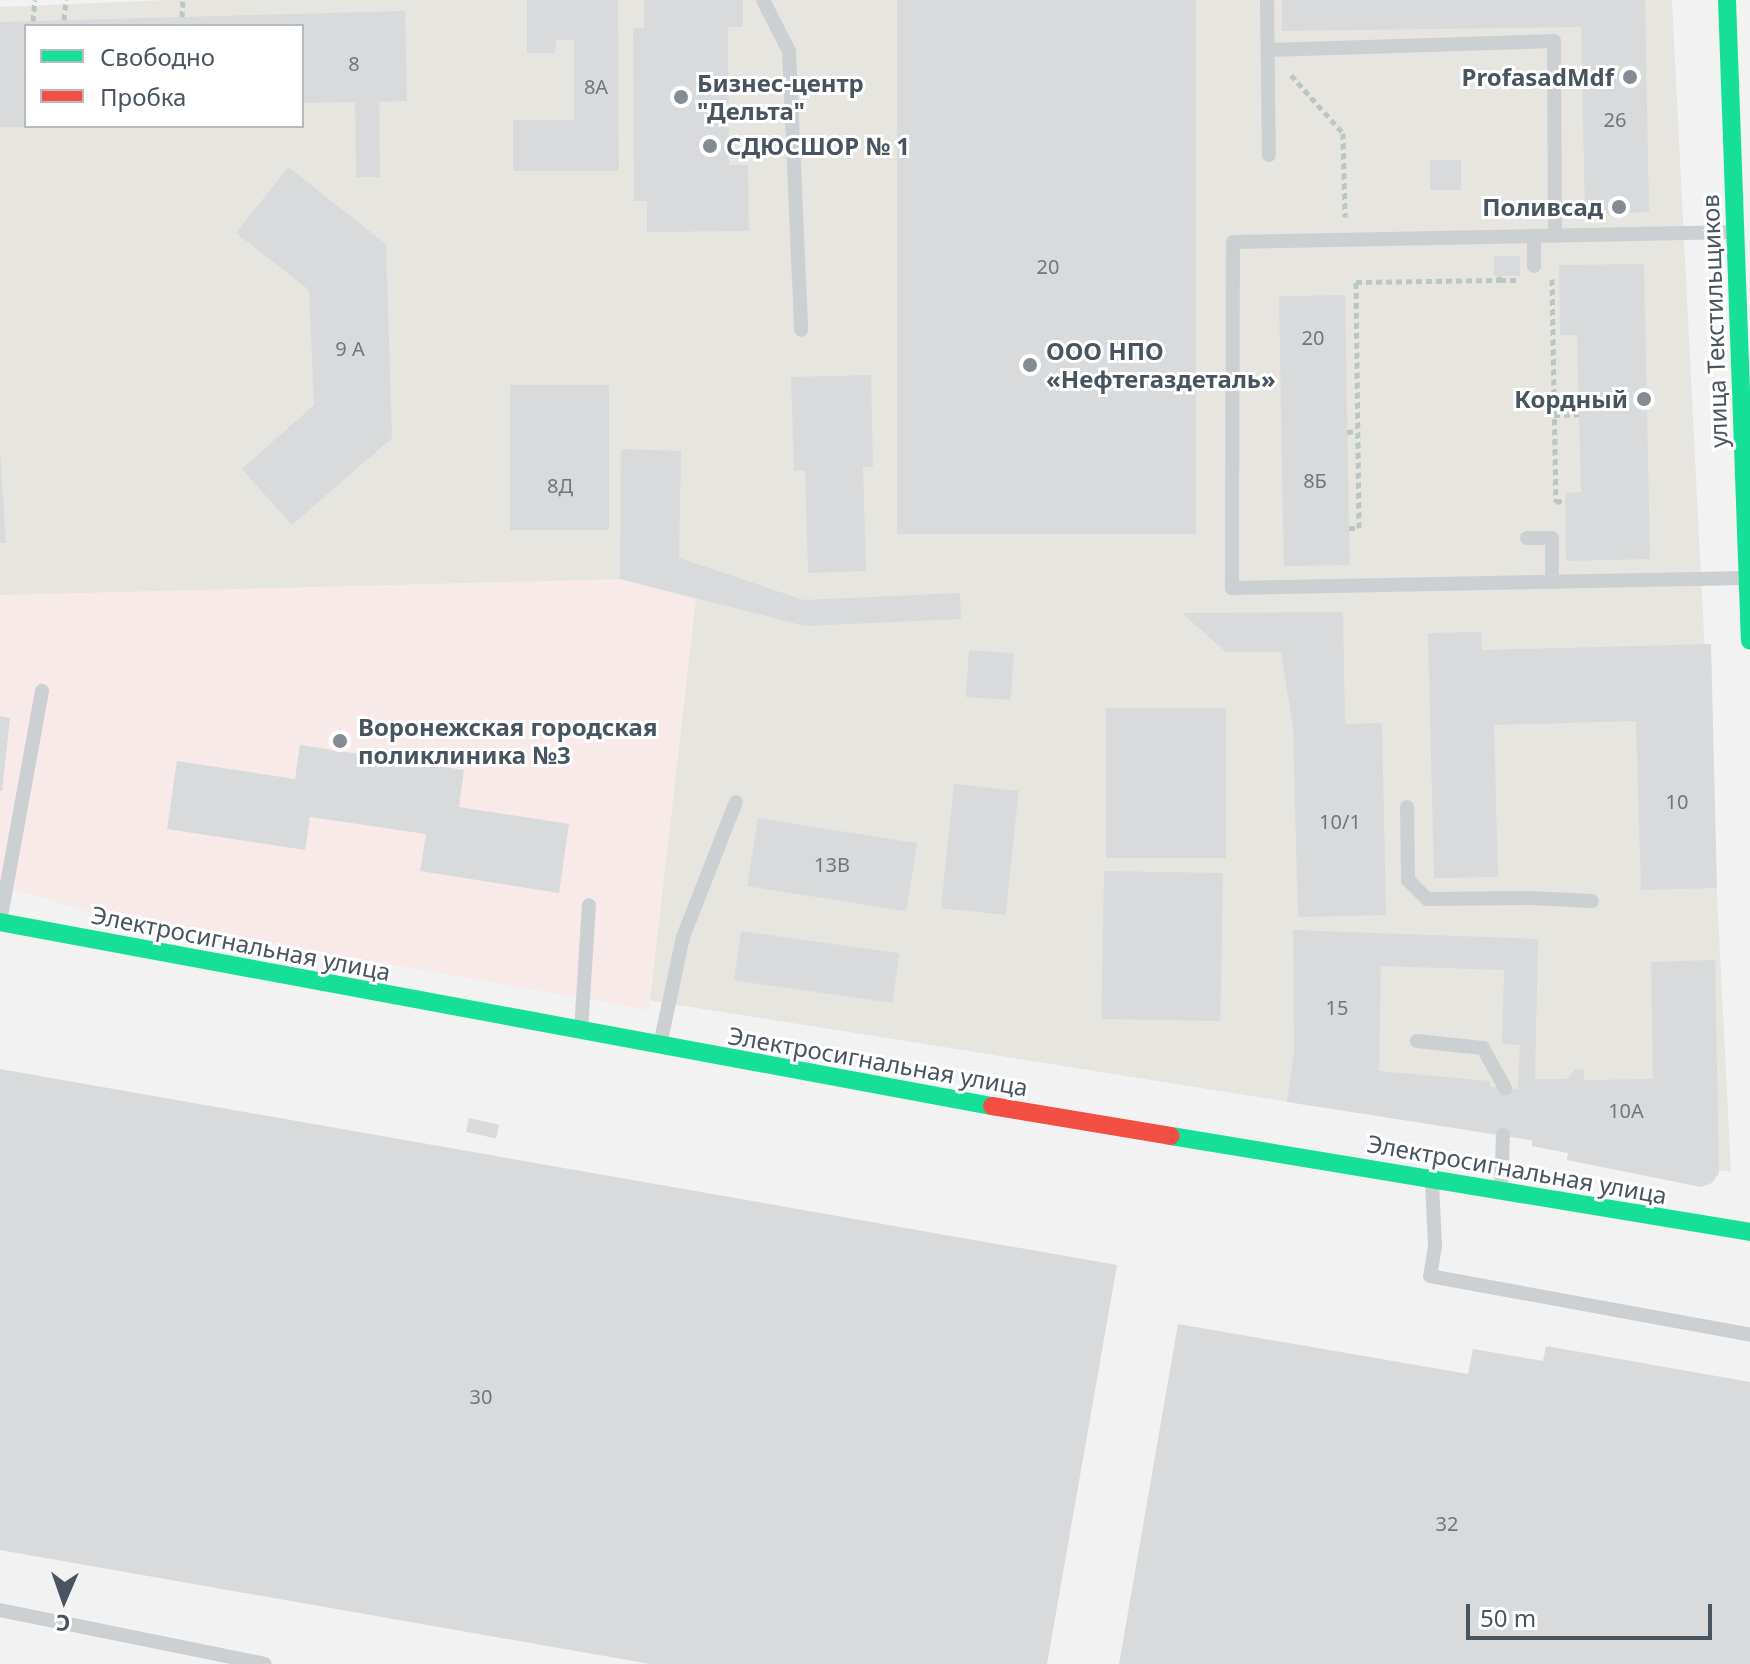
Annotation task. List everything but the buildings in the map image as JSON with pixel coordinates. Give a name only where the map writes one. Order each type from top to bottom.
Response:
[{"type":"street","name":"улица Текстильщиков","points":[[1727,0],[1750,641]]},
{"type":"street","name":"Электросигнальная улица","points":[[0,922],[877,1087],[1750,1232]]},
{"type":"lane","points":[[763,0],[789,51],[801,330]]},
{"type":"lane","points":[[1267,0],[1269,155]]},
{"type":"lane","points":[[1269,50],[1554,41],[1555,236]]},
{"type":"lane","points":[[1730,60],[1750,63]]},
{"type":"lane","points":[[1735,232],[1233,242],[1232,588],[1747,578]]},
{"type":"lane","points":[[1534,236],[1534,266]]},
{"type":"lane","points":[[1527,538],[1552,538],[1552,581]]},
{"type":"lane","points":[[0,922],[42,691]]},
{"type":"lane","points":[[660,1045],[683,937],[736,802]]},
{"type":"lane","points":[[1407,807],[1408,880],[1427,899],[1592,901]]},
{"type":"lane","points":[[581,1031],[589,905]]},
{"type":"lane","points":[[1417,1041],[1483,1048],[1505,1088]]},
{"type":"lane","points":[[1501,1191],[1503,1135]]},
{"type":"lane","points":[[1431,1179],[1435,1246],[1430,1276],[1750,1335]]},
{"type":"lane","points":[[0,1610],[265,1664]]},
{"type":"path","points":[[33,21],[35,0]]},
{"type":"path","points":[[64,20],[66,0]]},
{"type":"path","points":[[182,17],[183,0]]},
{"type":"path","points":[[1269,50],[1343,133],[1346,240]]},
{"type":"path","points":[[1543,279],[1552,278],[1556,502],[1565,500]]},
{"type":"path","points":[[1349,528],[1359,528],[1356,282],[1523,280]]},
{"type":"path","points":[[1553,328],[1560,327]]},
{"type":"path","points":[[1554,415],[1579,414]]},
{"type":"path","points":[[1347,432],[1357,431]]},
{"type":"shaded area","points":[[170,0],[1672,0],[1731,1172],[86,911],[0,884],[0,7]]},
{"type":"shaded area","name":"Воронежская городская поликлиника №3","points":[[620,579],[696,599],[649,1010],[86,911],[0,884],[0,595]]},
{"type":"traffic: fast","points":[[1727,0],[1750,641]]},
{"type":"traffic: fast","points":[[0,922],[992,1106]]},
{"type":"traffic: fast","points":[[1171,1136],[1750,1232]]},
{"type":"traffic: jam","points":[[992,1106],[1171,1136]]},
{"type":"place","name":"ProfasadMdf","points":[[1630,77]]},
{"type":"place","name":"Бизнес-центр \"Дельта\"","points":[[681,97]]},
{"type":"place","name":"СДЮСШОР № 1","points":[[710,146]]},
{"type":"place","name":"Поливсад","points":[[1619,207]]},
{"type":"place","name":"ООО НПО «Нефтегаздеталь»","points":[[1030,365]]},
{"type":"place","name":"Кордный","points":[[1644,399]]},
{"type":"place","name":"Воронежская городская поликлиника №3","points":[[340,741]]}]
